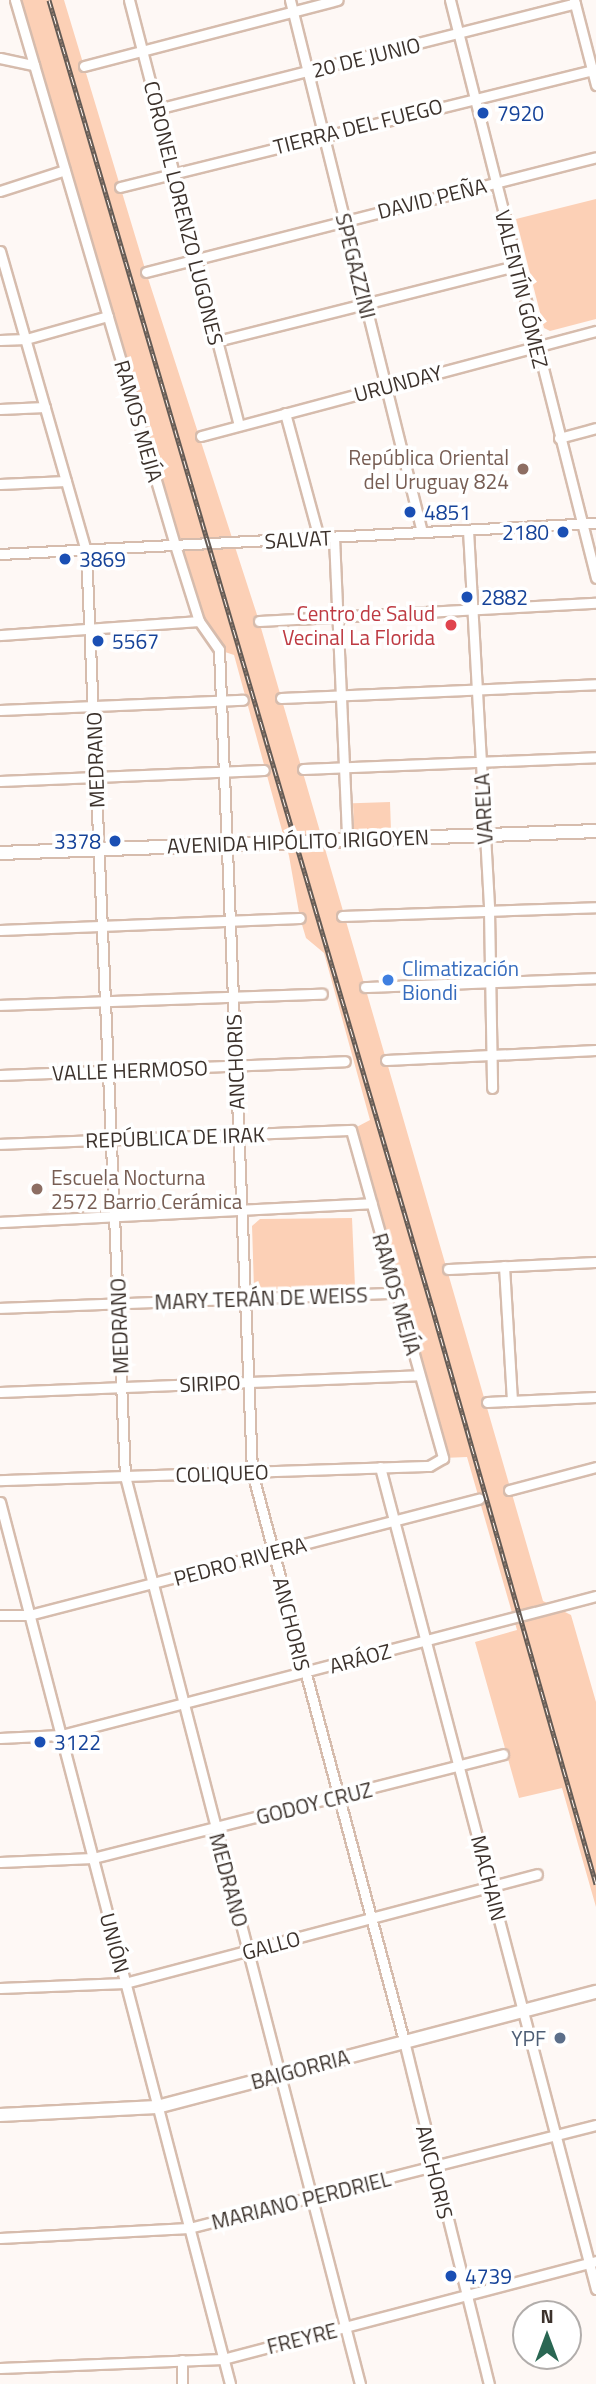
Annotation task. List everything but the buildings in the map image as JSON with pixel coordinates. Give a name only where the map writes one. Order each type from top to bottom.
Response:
[{"type":"street","name":"RAMOS MEJÍA","points":[[15,0],[175,545],[199,621],[219,650],[227,844]]},
{"type":"street","name":"CORONEL LORENZO LUGONES","points":[[129,0],[239,425]]},
{"type":"street","name":"SPEGAZZINI","points":[[290,0],[422,532]]},
{"type":"street","points":[[84,66],[338,0]]},
{"type":"street","name":"VALENTÍN GÓMEZ","points":[[450,0],[596,578]]},
{"type":"street","points":[[574,2],[594,69],[596,85]]},
{"type":"street","name":"20 DE JUNIO","points":[[157,109],[458,34],[574,2]]},
{"type":"street","points":[[0,58],[34,65]]},
{"type":"street","name":"TIERRA DEL FUEGO","points":[[120,187],[173,171],[594,69]]},
{"type":"street","name":"DAVID PEÑA","points":[[146,272],[596,157]]},
{"type":"street","points":[[0,191],[65,170]]},
{"type":"street","name":"MEDRANO","points":[[0,251],[2,266],[26,339],[86,550],[125,1476],[360,2384]]},
{"type":"street","points":[[217,341],[516,266]]},
{"type":"street","points":[[0,340],[26,339],[108,316]]},
{"type":"street","name":"URUNDAY","points":[[201,436],[596,331]]},
{"type":"street","points":[[0,410],[45,407]]},
{"type":"street","points":[[285,413],[319,538]]},
{"type":"street","points":[[559,438],[596,428]]},
{"type":"street","points":[[0,484],[66,481]]},
{"type":"street","name":"SALVAT","points":[[0,554],[596,523]]},
{"type":"street","name":"VARELA","points":[[468,530],[489,910],[492,1088]]},
{"type":"street","points":[[334,537],[346,839]]},
{"type":"street","points":[[259,621],[596,603]]},
{"type":"street","points":[[0,635],[199,621]]},
{"type":"street","points":[[281,698],[596,684]]},
{"type":"street","points":[[0,710],[243,700]]},
{"type":"street","points":[[303,769],[596,757]]},
{"type":"street","points":[[0,780],[264,770]]},
{"type":"street","name":"AVENIDA HIPÓLITO IRIGOYEN","points":[[0,853],[596,831]]},
{"type":"street","name":"ANCHORIS","points":[[227,844],[252,1472],[404,2041],[433,2168],[489,2384]]},
{"type":"street","points":[[342,916],[596,906]]},
{"type":"street","points":[[0,930],[300,918]]},
{"type":"street","points":[[365,987],[596,978]]},
{"type":"street","points":[[0,1005],[322,994]]},
{"type":"street","points":[[386,1060],[596,1050]]},
{"type":"street","name":"VALLE HERMOSO","points":[[0,1075],[345,1061]]},
{"type":"street","name":"RAMOS MEJÍA","points":[[351,1130],[443,1458]]},
{"type":"street","name":"REPÚBLICA DE IRAK","points":[[0,1144],[351,1130]]},
{"type":"street","points":[[0,1222],[372,1203]]},
{"type":"street","points":[[448,1269],[596,1262]]},
{"type":"street","points":[[504,1266],[512,1401]]},
{"type":"street","name":"MARY TERÁN DE WEISS","points":[[0,1308],[397,1293]]},
{"type":"street","name":"SIRIPO","points":[[0,1392],[419,1375]]},
{"type":"street","points":[[487,1402],[596,1397]]},
{"type":"street","name":"COLIQUEO","points":[[0,1480],[429,1466],[443,1458]]},
{"type":"street","points":[[509,1490],[596,1466]]},
{"type":"street","name":"MACHAIN","points":[[380,1468],[556,2135],[593,2262],[596,2289]]},
{"type":"street","name":"PEDRO RIVERA","points":[[0,1615],[29,1615],[479,1499]]},
{"type":"street","name":"UNIÓN","points":[[0,1502],[230,2384]]},
{"type":"street","name":"ARÁOZ","points":[[0,1738],[61,1735],[596,1596]]},
{"type":"street","name":"GODOY CRUZ","points":[[0,1862],[93,1858],[503,1754]]},
{"type":"street","name":"GALLO","points":[[0,1988],[125,1983],[537,1874]]},
{"type":"street","name":"BAIGORRIA","points":[[0,2115],[157,2107],[596,1992]]},
{"type":"street","name":"MARIANO PERDRIEL","points":[[0,2238],[189,2228],[596,2125]]},
{"type":"street","name":"FREYRE","points":[[0,2368],[223,2359],[593,2262]]},
{"type":"street","points":[[182,2361],[182,2384]]},
{"type":"shaded area","points":[[15,0],[64,0],[146,272],[259,621],[543,1601],[571,1615],[596,1702],[596,1907],[562,1788],[519,1798],[475,1642],[517,1630],[467,1457],[443,1458],[351,1130],[370,1120],[324,953],[306,938],[289,856],[234,655],[219,650],[199,621]]},
{"type":"shaded area","points":[[596,199],[596,319],[550,331],[544,328],[516,219]]},
{"type":"shaded area","points":[[390,802],[391,829],[354,830],[353,803]]},
{"type":"shaded area","points":[[352,1218],[355,1287],[254,1290],[252,1226],[260,1219]]},
{"type":"railway","points":[[49,0],[432,1307],[596,1884]]},
{"type":"place","name":"7920","points":[[483,113]]},
{"type":"place","name":"República Oriental del Uruguay 824","points":[[523,469]]},
{"type":"place","name":"4851","points":[[410,512]]},
{"type":"place","name":"2180","points":[[563,532]]},
{"type":"place","name":"3869","points":[[65,559]]},
{"type":"place","name":"2882","points":[[467,597]]},
{"type":"place","name":"Centro de Salud Vecinal La Florida","points":[[451,625]]},
{"type":"place","name":"5567","points":[[98,641]]},
{"type":"place","name":"3378","points":[[115,841]]},
{"type":"place","name":"Climatización Biondi","points":[[388,980]]},
{"type":"place","name":"Escuela Nocturna 2572 Barrio Cerámica","points":[[37,1189]]},
{"type":"place","name":"3122","points":[[40,1742]]},
{"type":"place","name":"YPF","points":[[560,2038]]},
{"type":"place","name":"4739","points":[[451,2276]]}]
